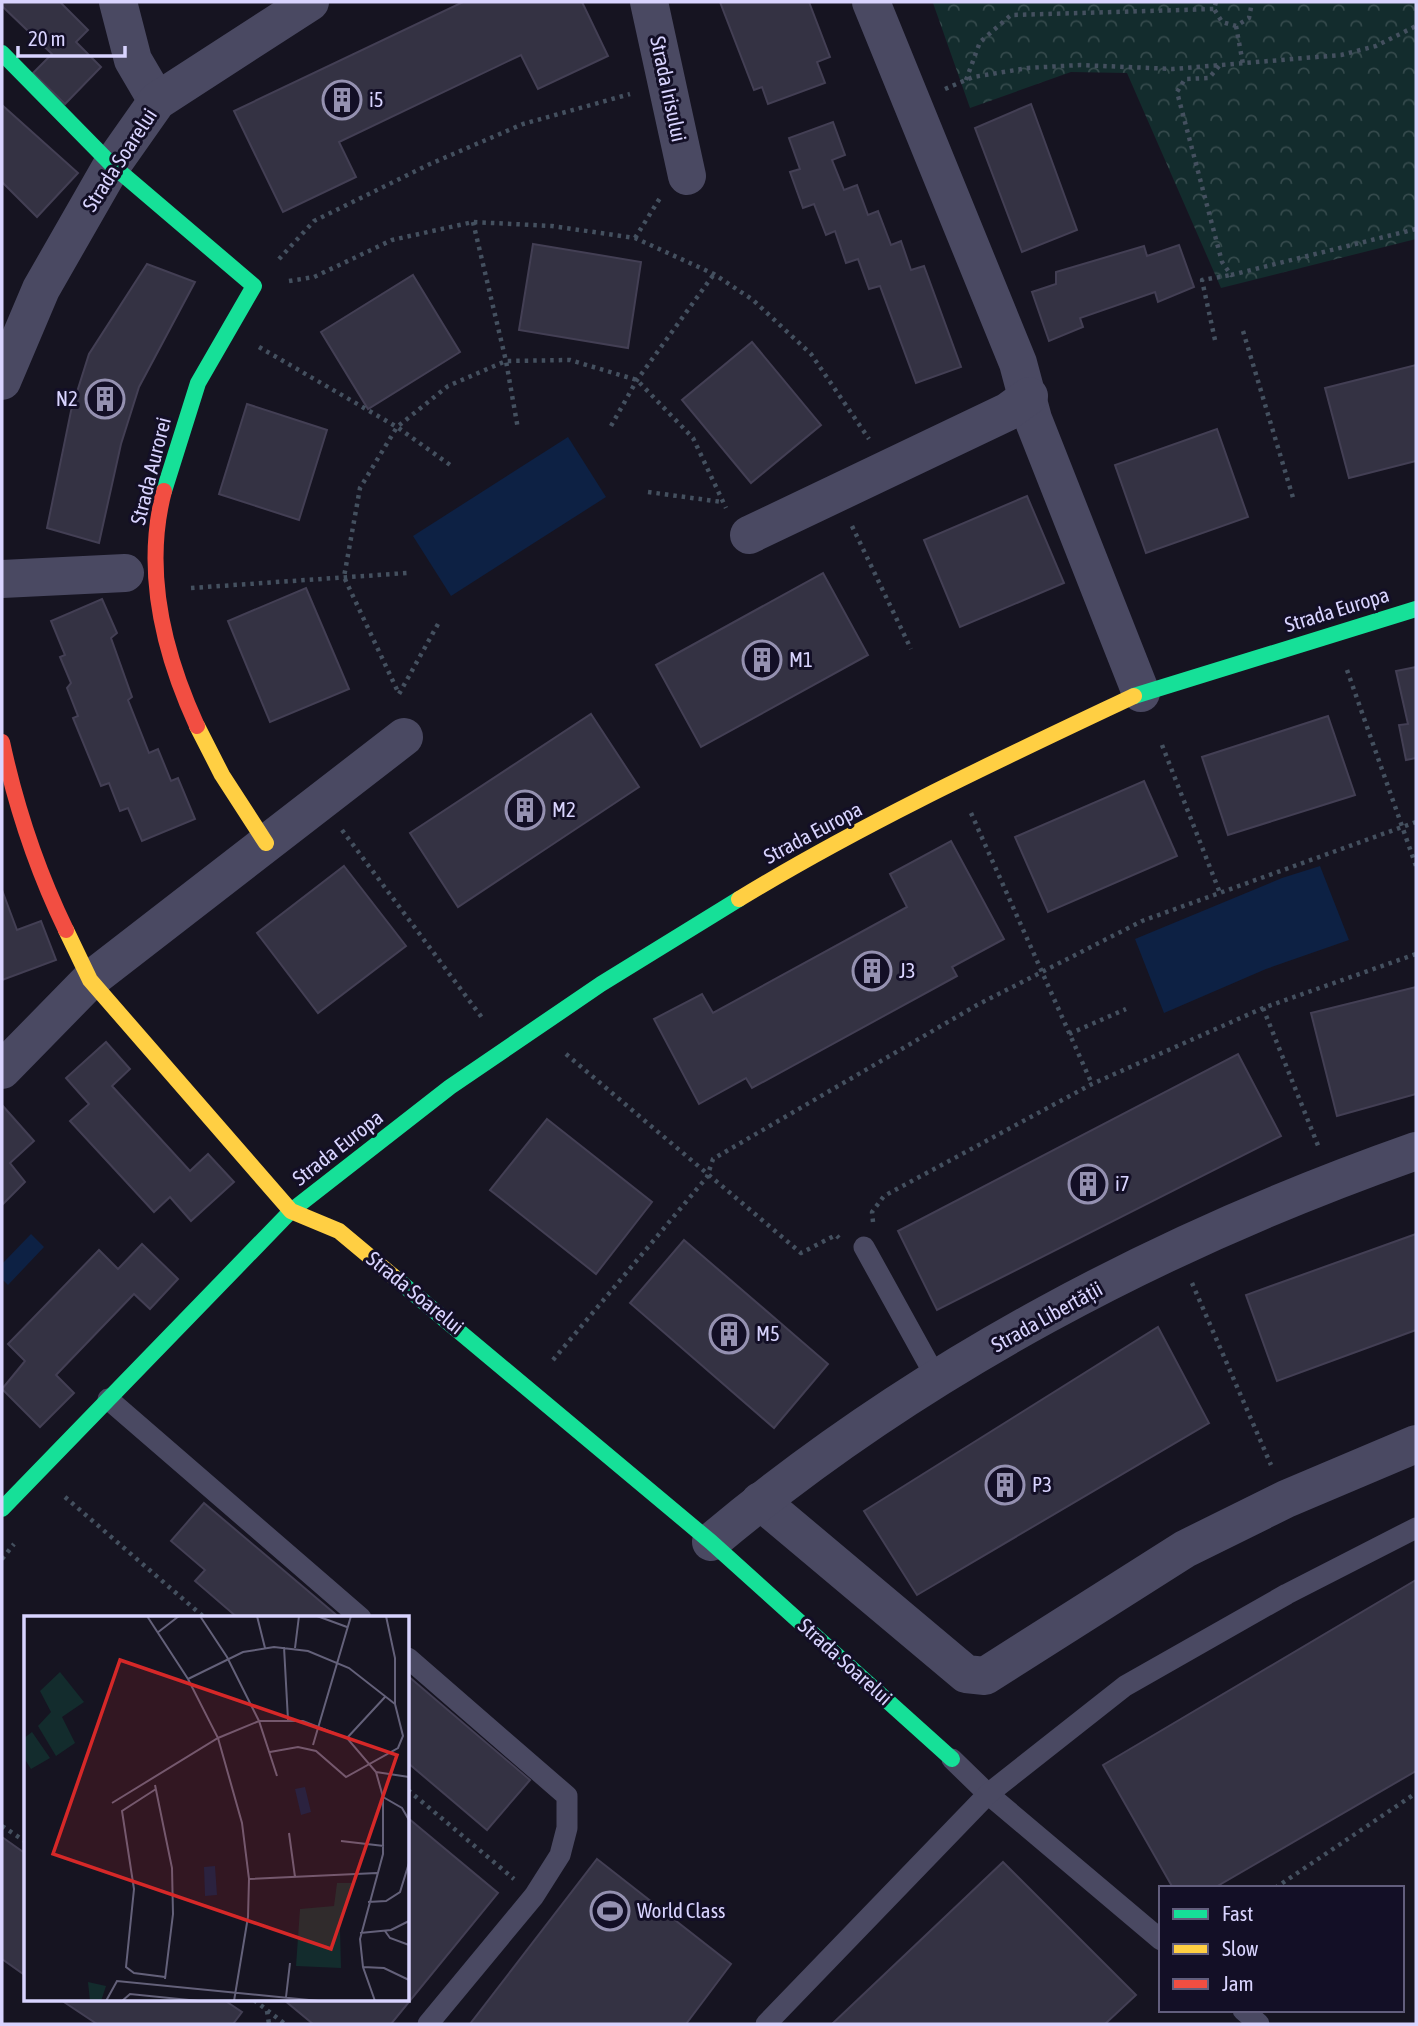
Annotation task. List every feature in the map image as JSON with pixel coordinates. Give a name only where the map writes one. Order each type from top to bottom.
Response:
[{"type":"street","points":[[118,2],[133,60],[157,102]]},
{"type":"street","name":"Strada Soarelui","points":[[3,373],[41,289],[112,165],[157,102],[309,2]]},
{"type":"street","name":"Strada Irisului","points":[[649,2],[687,176]]},
{"type":"street","points":[[871,2],[1029,397],[1033,419],[1141,693]]},
{"type":"street","points":[[2,53],[112,165],[254,286]]},
{"type":"street","name":"Strada Aurorei","points":[[254,286],[202,374],[182,427],[162,497],[154,544],[141,582],[159,619],[172,670],[191,719],[223,780],[266,843]]},
{"type":"street","points":[[750,535],[1007,412],[1029,397]]},
{"type":"street","points":[[2,579],[141,582]]},
{"type":"street","name":"Strada Europa","points":[[2,1509],[291,1211],[450,1087],[536,1028],[793,866],[957,781],[1141,693],[1416,609]]},
{"type":"street","points":[[2,1070],[90,980],[404,737]]},
{"type":"street","name":"Strada Soarelui","points":[[2,742],[8,798],[48,892],[90,980],[291,1211],[339,1231],[530,1388],[711,1542],[952,1759]]},
{"type":"street","name":"Strada Libertății","points":[[711,1542],[760,1501],[868,1422],[937,1379],[1177,1247],[1333,1182],[1416,1151]]},
{"type":"street","points":[[760,1501],[967,1674],[985,1676],[1185,1549],[1286,1499],[1416,1444]]},
{"type":"lane","points":[[869,1240],[937,1379]]},
{"type":"lane","points":[[108,1399],[359,1616]]},
{"type":"lane","points":[[766,2024],[988,1794],[1125,1686],[1287,1594],[1416,1528]]},
{"type":"lane","points":[[410,1660],[567,1796],[567,1828],[560,1855],[534,1896],[428,2024]]},
{"type":"lane","points":[[952,1759],[988,1794],[1159,1938]]},
{"type":"lane","points":[[1245,2012],[1259,2024]]},
{"type":"path","points":[[1216,2],[1214,9],[1222,22],[1236,26],[1249,18],[1252,2]]},
{"type":"path","points":[[966,80],[980,42],[1011,15],[1214,9]]},
{"type":"path","points":[[1236,26],[1243,64]]},
{"type":"path","points":[[912,103],[966,80],[1028,68],[1080,65],[1173,69],[1341,55],[1376,46],[1416,26]]},
{"type":"path","points":[[1219,66],[1209,78],[1185,79],[1177,92],[1222,262],[1231,275]]},
{"type":"path","points":[[254,286],[314,220],[430,164],[523,124],[666,84]]},
{"type":"path","points":[[635,239],[655,202],[687,176]]},
{"type":"path","points":[[254,286],[314,277],[392,240],[473,222],[552,226],[635,239],[714,274],[753,300],[811,355],[890,468]]},
{"type":"path","points":[[473,222],[506,361],[518,429]]},
{"type":"path","points":[[1215,340],[1202,280],[1416,229]]},
{"type":"path","points":[[611,426],[637,380],[714,274]]},
{"type":"path","points":[[228,329],[397,427],[453,467]]},
{"type":"path","points":[[1243,331],[1294,501]]},
{"type":"path","points":[[439,624],[399,694],[344,577],[360,488],[397,427],[448,386],[506,361],[570,360],[637,380],[693,438],[722,502],[750,535]]},
{"type":"path","points":[[648,492],[722,502]]},
{"type":"path","points":[[836,494],[911,649]]},
{"type":"path","points":[[141,582],[407,573]]},
{"type":"path","points":[[1333,633],[1404,826],[1416,866]]},
{"type":"path","points":[[1162,745],[1220,893]]},
{"type":"path","points":[[957,781],[1092,1084]]},
{"type":"path","points":[[320,802],[506,1049]]},
{"type":"path","points":[[530,1388],[707,1177],[713,1159],[977,1005],[1142,921],[1416,822]]},
{"type":"path","points":[[869,1240],[872,1212],[884,1196],[1092,1084],[1263,1008],[1416,954]]},
{"type":"path","points":[[447,985],[453,980]]},
{"type":"path","points":[[1263,1008],[1333,1182]]},
{"type":"path","points":[[1069,1034],[1126,1009]]},
{"type":"path","points":[[536,1028],[707,1177],[801,1253],[836,1235],[842,1241]]},
{"type":"path","points":[[1177,1247],[1286,1499]]},
{"type":"path","points":[[36,1471],[203,1616]]},
{"type":"path","points":[[2,1559],[17,1539]]},
{"type":"path","points":[[410,1792],[534,1896]]},
{"type":"path","points":[[1278,1886],[1416,1793]]},
{"type":"path","points":[[2,1826],[24,1841]]},
{"type":"path","points":[[257,2002],[285,2024]]},
{"type":"path","points":[[267,2010],[269,2024]]},
{"type":"green space","points":[[1416,2],[1416,239],[1221,288],[1127,73],[1071,72],[970,108],[933,3]]},
{"type":"water","points":[[568,437],[606,497],[451,596],[413,536]]},
{"type":"water","points":[[1320,866],[1349,940],[1266,969],[1164,1013],[1135,939],[1282,878]]},
{"type":"water","points":[[31,1234],[44,1247],[8,1285],[2,1279],[2,1264]]},
{"type":"building","points":[[2,2],[60,2],[88,30],[76,42],[101,67],[65,104],[33,73],[52,54],[2,6]]},
{"type":"building","name":"i5","points":[[463,2],[582,2],[608,56],[538,89],[521,55],[339,142],[356,177],[283,212],[234,111]]},
{"type":"building","points":[[720,2],[809,2],[830,57],[817,62],[825,83],[768,104],[762,87],[754,90]]},
{"type":"building","points":[[1031,104],[1077,230],[1022,252],[975,128]]},
{"type":"building","points":[[2,105],[78,173],[37,217],[2,182]]},
{"type":"building","points":[[833,122],[845,155],[832,160],[844,190],[857,185],[868,215],[878,211],[891,245],[901,241],[911,270],[924,266],[961,367],[916,383],[880,286],[869,289],[858,259],[846,263],[835,231],[826,235],[814,204],[803,208],[790,172],[800,169],[789,138]]},
{"type":"building","points":[[533,244],[641,262],[628,348],[519,330]]},
{"type":"building","points":[[1179,245],[1194,287],[1158,302],[1155,292],[1080,318],[1083,327],[1049,341],[1032,292],[1056,284],[1056,272],[1144,246],[1147,256]]},
{"type":"building","name":"N2","points":[[147,264],[195,282],[139,387],[121,444],[99,543],[47,528],[71,411],[89,354]]},
{"type":"building","points":[[413,275],[460,352],[368,409],[321,332]]},
{"type":"building","points":[[752,342],[821,425],[751,483],[682,400]]},
{"type":"building","points":[[1416,365],[1416,461],[1349,478],[1325,388]]},
{"type":"building","points":[[247,404],[327,430],[299,520],[219,494]]},
{"type":"building","points":[[1217,429],[1248,517],[1146,553],[1115,465]]},
{"type":"building","points":[[1027,496],[1064,583],[960,627],[924,540]]},
{"type":"building","name":"M1","points":[[823,573],[868,655],[701,747],[656,665]]},
{"type":"building","points":[[306,588],[349,689],[270,722],[228,621]]},
{"type":"building","points":[[102,599],[117,633],[111,638],[132,697],[128,700],[149,753],[158,749],[171,781],[178,778],[195,819],[142,841],[128,808],[120,811],[109,783],[101,786],[73,718],[78,716],[67,688],[71,683],[60,657],[65,655],[51,621]]},
{"type":"building","points":[[1416,667],[1416,758],[1406,760],[1399,725],[1408,724],[1396,671]]},
{"type":"building","name":"M2","points":[[591,714],[639,787],[458,907],[410,833]]},
{"type":"building","points":[[1328,716],[1355,795],[1228,835],[1202,757]]},
{"type":"building","points":[[1144,781],[1177,856],[1048,912],[1015,837]]},
{"type":"building","name":"J3","points":[[951,841],[1004,939],[952,967],[957,976],[752,1088],[746,1078],[699,1104],[654,1019],[702,994],[713,1013],[907,907],[890,874]]},
{"type":"building","points":[[344,866],[406,946],[318,1013],[257,933]]},
{"type":"building","points":[[2,890],[17,930],[41,921],[56,960],[2,980]]},
{"type":"building","points":[[1416,987],[1416,1094],[1337,1116],[1311,1013]]},
{"type":"building","points":[[106,1042],[130,1069],[112,1086],[190,1171],[208,1154],[234,1182],[191,1221],[170,1197],[154,1212],[70,1121],[89,1104],[66,1078]]},
{"type":"building","name":"i7","points":[[1238,1054],[1281,1136],[937,1310],[898,1231]]},
{"type":"building","points":[[2,1105],[34,1141],[10,1163],[25,1182],[2,1205]]},
{"type":"building","points":[[547,1119],[652,1202],[596,1274],[490,1190]]},
{"type":"building","points":[[1416,1234],[1416,1330],[1277,1381],[1246,1295]]},
{"type":"building","name":"M5","points":[[684,1240],[828,1364],[774,1428],[630,1303]]},
{"type":"building","points":[[142,1244],[178,1279],[150,1309],[134,1294],[56,1375],[74,1393],[40,1427],[2,1389],[25,1361],[8,1344],[99,1250],[118,1269]]},
{"type":"building","name":"P3","points":[[1158,1327],[1209,1423],[917,1595],[864,1511]]},
{"type":"building","points":[[204,1503],[338,1616],[236,1616],[195,1581],[205,1570],[171,1541]]},
{"type":"building","points":[[1416,1580],[1416,1771],[1217,1886],[1172,1886],[1103,1765]]},
{"type":"building","points":[[410,1678],[530,1780],[487,1830],[410,1765]]},
{"type":"building","points":[[410,1820],[498,1893],[410,2001]]},
{"type":"building","points":[[2,1837],[24,1853],[24,1975],[2,1959]]},
{"type":"building","name":"World Class","points":[[597,1859],[731,1964],[686,2024],[470,2024]]},
{"type":"building","points":[[1003,1862],[1136,1995],[1105,2024],[832,2024]]},
{"type":"building","points":[[64,2002],[227,2002],[242,2012],[233,2024],[97,2024]]},
{"type":"building","points":[[286,2002],[409,2002],[391,2024],[313,2024]]},
{"type":"traffic: fast","points":[[2,53],[112,165],[254,286],[198,383],[164,491]]},
{"type":"traffic: fast","points":[[1134,696],[1416,609]]},
{"type":"traffic: fast","points":[[2,1509],[291,1211],[450,1087],[601,984],[739,899]]},
{"type":"traffic: fast","points":[[394,1277],[711,1542],[952,1759]]},
{"type":"traffic: slow","points":[[739,899],[884,818],[1134,696]]},
{"type":"traffic: slow","points":[[197,726],[222,775],[266,843]]},
{"type":"traffic: slow","points":[[66,930],[90,980],[291,1211],[339,1231],[394,1277]]},
{"type":"traffic: jam","points":[[164,491],[156,551],[160,611],[175,669],[197,726]]},
{"type":"traffic: jam","points":[[2,742],[28,838],[66,930]]},
{"type":"place","name":"i5","points":[[342,100]]},
{"type":"place","name":"N2","points":[[105,399]]},
{"type":"place","name":"M1","points":[[762,660]]},
{"type":"place","name":"M2","points":[[525,810]]},
{"type":"place","name":"J3","points":[[872,971]]},
{"type":"place","name":"i7","points":[[1088,1184]]},
{"type":"place","name":"M5","points":[[729,1334]]},
{"type":"place","name":"P3","points":[[1005,1485]]},
{"type":"place","name":"World Class","points":[[610,1911]]}]
